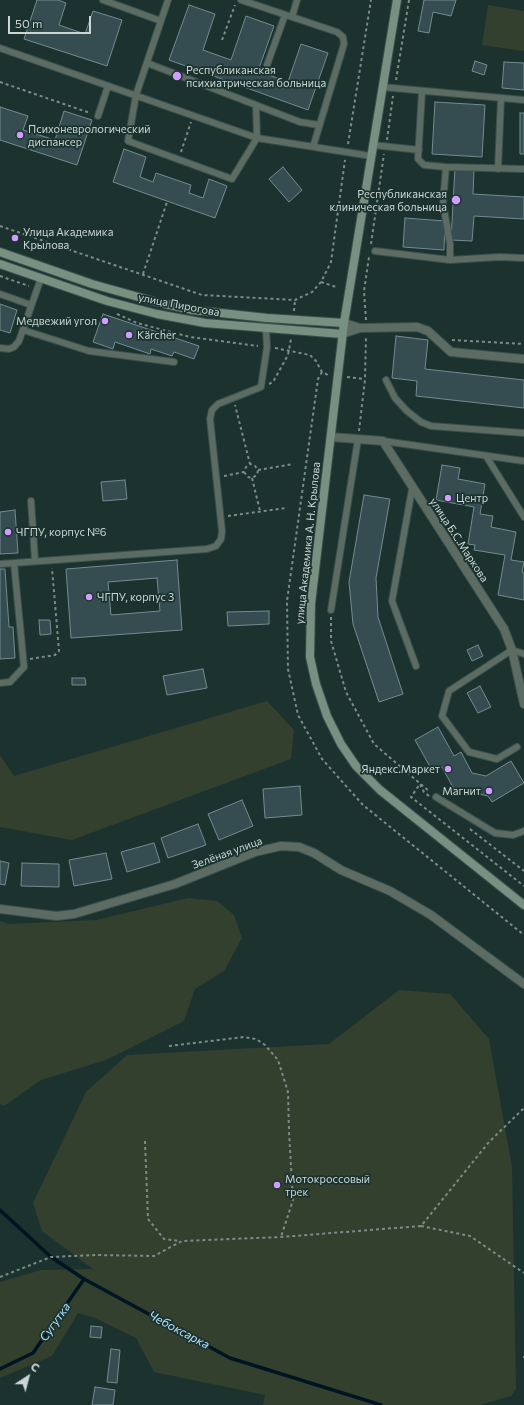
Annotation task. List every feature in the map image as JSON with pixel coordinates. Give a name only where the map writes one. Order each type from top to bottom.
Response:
[{"type":"main road","name":"улица Академика А. Н. Крылова","points":[[397,0],[342,334],[309,630],[310,658],[316,684],[327,716],[341,744],[356,766],[380,790],[524,905]]},
{"type":"main road","name":"улица Пирогова","points":[[0,252],[44,268],[130,295],[193,310],[268,318],[344,323]]},
{"type":"main road","name":"улица Пирогова","points":[[0,264],[107,301],[157,314],[205,323],[342,334]]},
{"type":"main road","points":[[41,278],[44,268]]},
{"type":"street","name":"улица Пирогова","points":[[344,323],[364,328]]},
{"type":"street","name":"улица Пирогова","points":[[342,334],[364,328],[417,327],[428,331],[451,352],[524,359]]},
{"type":"street","points":[[331,437],[358,436],[383,441]]},
{"type":"street","name":"улица Б.С.Маркова","points":[[383,441],[412,489],[504,629],[512,650],[524,704]]},
{"type":"street","name":"Зелёная улица","points":[[0,908],[56,916],[74,914],[175,884],[255,852],[282,846],[298,848],[314,853],[341,870],[390,891],[431,915],[524,984]]},
{"type":"lane","points":[[103,0],[161,21]]},
{"type":"lane","points":[[168,0],[136,95],[128,141],[232,179],[257,138],[256,105]]},
{"type":"lane","points":[[241,0],[337,32],[343,37],[344,44],[313,147]]},
{"type":"lane","points":[[292,17],[297,0]]},
{"type":"lane","points":[[268,65],[285,15]]},
{"type":"lane","points":[[0,48],[257,138],[371,156]]},
{"type":"lane","points":[[147,63],[300,122],[319,125]]},
{"type":"lane","points":[[98,116],[108,86]]},
{"type":"lane","points":[[382,87],[524,100]]},
{"type":"lane","points":[[422,91],[418,159],[424,165],[524,169]]},
{"type":"lane","points":[[498,169],[500,98]]},
{"type":"lane","points":[[372,145],[419,150]]},
{"type":"lane","points":[[446,167],[443,203],[450,244],[450,260]]},
{"type":"lane","points":[[372,252],[450,260],[499,257],[524,258]]},
{"type":"lane","points":[[0,348],[5,349],[14,347],[19,341],[41,278]]},
{"type":"lane","points":[[0,294],[31,305]]},
{"type":"lane","points":[[0,564],[35,560],[207,549],[216,546],[222,531],[210,419],[212,410],[218,404],[260,387],[267,347],[266,329]]},
{"type":"lane","points":[[23,330],[89,351],[174,362]]},
{"type":"lane","points":[[386,380],[395,398],[407,412],[421,422],[431,426],[524,433]]},
{"type":"lane","points":[[331,610],[358,436]]},
{"type":"lane","points":[[383,441],[524,460]]},
{"type":"lane","points":[[486,456],[524,517]]},
{"type":"lane","points":[[412,489],[392,600],[416,666]]},
{"type":"lane","points":[[31,501],[35,560]]},
{"type":"lane","points":[[0,683],[10,682],[24,667],[14,563]]},
{"type":"lane","points":[[518,747],[496,759],[470,752],[442,716],[449,691],[512,650],[524,654]]},
{"type":"lane","points":[[436,797],[495,833],[513,835],[524,831]]},
{"type":"path","points":[[222,40],[236,0]]},
{"type":"path","points":[[347,151],[371,0]]},
{"type":"path","points":[[395,85],[409,0]]},
{"type":"path","points":[[0,82],[98,116]]},
{"type":"path","points":[[386,143],[394,93]]},
{"type":"path","points":[[179,160],[194,116]]},
{"type":"path","points":[[371,244],[385,152]]},
{"type":"path","points":[[0,226],[202,295],[295,300],[312,292],[321,282],[331,262],[346,155]]},
{"type":"path","points":[[143,275],[167,202]]},
{"type":"path","points":[[358,436],[365,379],[364,290],[372,252]]},
{"type":"path","points":[[0,276],[32,287]]},
{"type":"path","points":[[321,282],[336,287]]},
{"type":"path","points":[[294,313],[295,300]]},
{"type":"path","points":[[260,387],[273,382],[289,350],[291,337]]},
{"type":"path","points":[[437,340],[524,344]]},
{"type":"path","points":[[269,347],[289,350],[310,356],[316,361],[322,372],[328,375]]},
{"type":"path","points":[[322,372],[318,379],[288,601],[288,669],[298,715],[322,759],[363,805],[524,935]]},
{"type":"path","points":[[347,377],[365,379]]},
{"type":"path","points":[[233,398],[250,464]]},
{"type":"path","points":[[250,464],[256,466],[258,470]]},
{"type":"path","points":[[244,472],[246,467],[250,464]]},
{"type":"path","points":[[258,470],[292,464]]},
{"type":"path","points":[[252,478],[257,475],[258,470]]},
{"type":"path","points":[[216,478],[244,472]]},
{"type":"path","points":[[244,472],[248,477],[252,478]]},
{"type":"path","points":[[252,478],[260,511]]},
{"type":"path","points":[[220,517],[286,508]]},
{"type":"path","points":[[23,660],[55,655],[59,651],[51,559]]},
{"type":"path","points":[[331,610],[331,641],[346,692],[374,744],[436,797]]},
{"type":"path","points":[[420,784],[411,797],[524,886]]},
{"type":"path","points":[[169,1046],[244,1037],[256,1039],[265,1044],[278,1060],[288,1092],[293,1200],[281,1237]]},
{"type":"path","points":[[421,1226],[489,1142],[524,1108]]},
{"type":"path","points":[[145,1141],[148,1219],[164,1239],[182,1241],[281,1237],[421,1226],[470,1236],[492,1249],[524,1273]]},
{"type":"path","points":[[0,1277],[52,1258],[94,1255],[154,1256],[182,1241]]},
{"type":"green space","points":[[488,5],[524,11],[524,51],[482,45]]},
{"type":"green space","points":[[267,701],[294,730],[291,759],[72,840],[0,827],[0,755],[14,776]]},
{"type":"green space","points":[[188,898],[217,901],[234,915],[242,938],[224,971],[195,989],[184,1021],[106,1060],[41,1080],[4,1106],[0,1104],[0,921],[9,924],[96,920]]},
{"type":"green space","name":"Мотокроссовый трек","points":[[399,990],[450,994],[489,1039],[512,1167],[516,1389],[511,1396],[480,1405],[263,1405],[265,1395],[154,1372],[136,1338],[95,1318],[78,1313],[52,1356],[0,1378],[0,1282],[41,1270],[93,1269],[42,1231],[33,1203],[86,1092],[127,1055],[329,1044]]},
{"type":"building","points":[[37,0],[58,0],[66,3],[59,25],[85,34],[93,11],[122,20],[107,66],[24,39]]},
{"type":"building","points":[[424,0],[456,0],[451,16],[433,12],[429,33],[418,31]]},
{"type":"building","points":[[189,5],[215,14],[203,50],[231,60],[246,16],[274,26],[258,71],[288,82],[301,44],[328,53],[308,110],[169,60]]},
{"type":"building","points":[[475,61],[487,65],[484,75],[472,71]]},
{"type":"building","points":[[504,62],[524,63],[524,90],[502,88]]},
{"type":"building","points":[[435,102],[485,105],[482,157],[432,154]]},
{"type":"building","name":"Психоневрологический диспансер","points":[[0,107],[28,116],[23,130],[55,140],[64,111],[92,120],[77,165],[0,140]]},
{"type":"building","points":[[520,113],[524,113],[524,154],[520,154]]},
{"type":"building","points":[[124,149],[146,157],[140,177],[153,182],[156,173],[191,185],[189,193],[203,198],[209,179],[227,186],[215,218],[113,182]]},
{"type":"building","points":[[283,167],[302,190],[289,202],[269,179]]},
{"type":"building","points":[[455,168],[474,170],[473,194],[524,197],[524,219],[474,216],[472,241],[451,240]]},
{"type":"building","points":[[405,218],[445,221],[444,250],[403,247]]},
{"type":"building","points":[[0,304],[17,310],[10,333],[0,330]]},
{"type":"building","points":[[103,314],[199,346],[194,359],[174,352],[172,356],[151,349],[150,354],[115,342],[113,349],[93,342]]},
{"type":"building","points":[[396,336],[428,340],[425,369],[524,380],[524,408],[416,396],[417,381],[392,378]]},
{"type":"building","points":[[442,465],[460,468],[458,479],[485,484],[480,514],[493,516],[491,527],[516,532],[511,560],[524,562],[522,572],[524,573],[524,600],[498,595],[505,555],[474,550],[475,545],[468,544],[474,507],[436,500]]},
{"type":"building","points":[[125,480],[127,499],[103,501],[101,482]]},
{"type":"building","points":[[364,495],[390,499],[376,578],[378,617],[403,694],[379,702],[353,624],[349,582]]},
{"type":"building","name":"ЧГПУ, корпус №6","points":[[15,510],[18,553],[0,554],[0,512]]},
{"type":"building","name":"ЧГПУ, корпус 3","points":[[177,560],[182,630],[71,638],[66,569]],"holes":[[[157,578],[160,611],[111,615],[108,582]]]},
{"type":"building","points":[[0,569],[5,569],[9,627],[13,627],[15,658],[0,659]]},
{"type":"building","points":[[269,611],[269,624],[228,626],[227,612]]},
{"type":"building","points":[[39,620],[50,620],[51,634],[40,635]]},
{"type":"building","points":[[478,645],[483,656],[472,661],[467,650]]},
{"type":"building","points":[[203,669],[207,688],[167,695],[163,676]]},
{"type":"building","points":[[72,678],[85,678],[86,685],[72,685]]},
{"type":"building","points":[[480,686],[491,707],[478,713],[467,693]]},
{"type":"building","points":[[438,727],[454,756],[461,752],[472,773],[486,776],[511,761],[524,783],[492,802],[488,796],[461,790],[456,793],[442,767],[433,772],[415,740]]},
{"type":"building","points":[[300,786],[302,815],[265,818],[263,789]]},
{"type":"building","points":[[242,800],[253,826],[219,840],[208,814]]},
{"type":"building","points":[[198,824],[206,845],[168,858],[161,838]]},
{"type":"building","points":[[154,843],[160,862],[127,872],[121,852]]},
{"type":"building","points":[[106,853],[112,879],[74,886],[69,860]]},
{"type":"building","points":[[0,861],[9,863],[5,885],[0,884]]},
{"type":"building","points":[[22,863],[59,864],[59,887],[21,886]]},
{"type":"building","points":[[91,1326],[102,1327],[101,1338],[90,1337]]},
{"type":"building","points":[[111,1349],[120,1350],[117,1383],[107,1382]]},
{"type":"building","points":[[95,1387],[115,1390],[113,1405],[92,1405]]},
{"type":"waterway","name":"Чебоксарка","points":[[0,1210],[51,1257],[84,1279],[230,1358],[381,1405]]},
{"type":"waterway","name":"Сугутка","points":[[0,1369],[33,1353],[84,1279]]},
{"type":"place","name":"Республиканская психиатрическая больница","points":[[177,76]]},
{"type":"place","name":"Психоневрологический диспансер","points":[[20,135]]},
{"type":"place","name":"Республиканская клиническая больница","points":[[456,200]]},
{"type":"place","name":"Улица Академика Крылова","points":[[15,238]]},
{"type":"place","name":"Медвежий угол","points":[[105,321]]},
{"type":"place","name":"Kärcher","points":[[129,335]]},
{"type":"place","name":"Центр","points":[[448,498]]},
{"type":"place","name":"ЧГПУ, корпус №6","points":[[8,532]]},
{"type":"place","name":"ЧГПУ, корпус 3","points":[[89,597]]},
{"type":"place","name":"Яндекс.Маркет","points":[[448,769]]},
{"type":"place","name":"Магнит","points":[[489,791]]},
{"type":"place","name":"Мотокроссовый трек","points":[[277,1185]]}]
